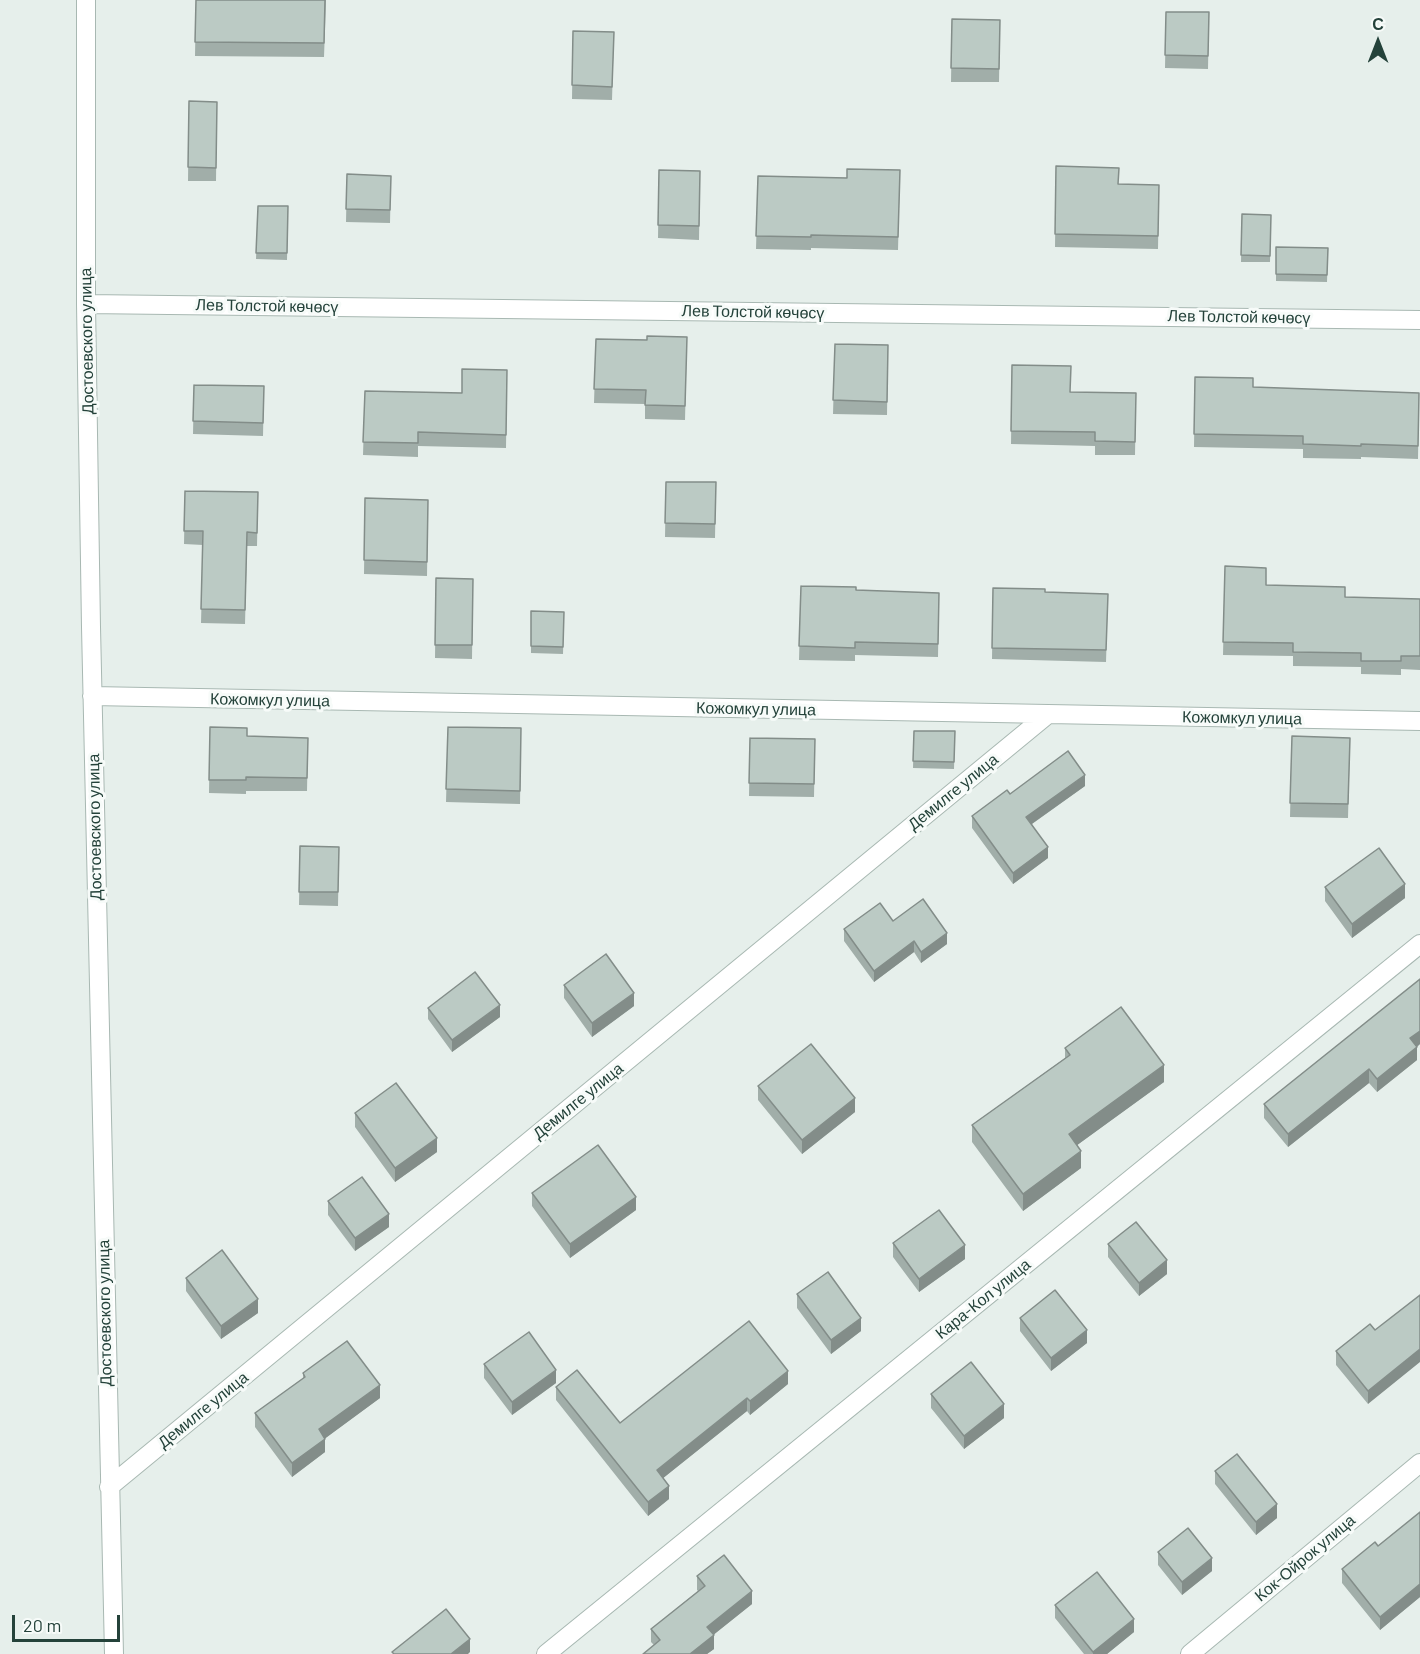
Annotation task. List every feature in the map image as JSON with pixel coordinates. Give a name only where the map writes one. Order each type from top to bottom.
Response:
[{"type":"street","name":"Достоевского улица","points":[[86,0],[86,304],[92,696],[114,1654]]},
{"type":"street","name":"Лев Толстой көчөсү","points":[[86,304],[1420,320]]},
{"type":"street","name":"Кожомкул улица","points":[[92,696],[1420,721]]},
{"type":"street","name":"Демилге улица","points":[[109,1487],[1047,715]]},
{"type":"street","name":"Кара-Кол улица","points":[[546,1654],[1420,944]]},
{"type":"street","name":"Кок-Ойрок улица","points":[[1190,1654],[1420,1463]]},
{"type":"building","points":[[196,0],[325,0],[324,43],[195,42]]},
{"type":"building","points":[[1166,12],[1209,12],[1208,56],[1165,55]]},
{"type":"building","points":[[952,19],[1000,20],[999,69],[951,68]]},
{"type":"building","points":[[573,31],[614,32],[612,87],[572,85]]},
{"type":"building","points":[[189,101],[217,102],[216,168],[188,167]]},
{"type":"building","points":[[1056,166],[1119,168],[1118,184],[1159,185],[1158,236],[1055,234]]},
{"type":"building","points":[[847,169],[900,170],[898,237],[756,236],[758,176],[847,178]]},
{"type":"building","points":[[659,170],[700,171],[699,226],[658,225]]},
{"type":"building","points":[[347,174],[391,176],[390,210],[346,209]]},
{"type":"building","points":[[258,206],[288,206],[287,253],[256,253]]},
{"type":"building","points":[[1242,214],[1271,215],[1270,256],[1241,255]]},
{"type":"building","points":[[1276,247],[1328,248],[1327,275],[1276,274]]},
{"type":"building","points":[[647,336],[687,337],[685,406],[645,405],[646,390],[594,389],[596,339],[647,340]]},
{"type":"building","points":[[835,344],[888,345],[887,402],[833,400]]},
{"type":"building","points":[[1012,365],[1071,366],[1070,392],[1136,393],[1135,442],[1095,441],[1095,432],[1011,431]]},
{"type":"building","points":[[462,369],[507,370],[506,435],[418,432],[418,443],[363,442],[365,391],[462,393]]},
{"type":"building","points":[[1195,377],[1253,378],[1253,387],[1419,393],[1418,446],[1303,444],[1303,436],[1194,434]]},
{"type":"building","points":[[194,385],[264,386],[263,423],[193,421]]},
{"type":"building","points":[[666,482],[716,482],[715,524],[665,523]]},
{"type":"building","points":[[185,491],[258,492],[257,533],[247,532],[245,610],[201,609],[203,531],[184,531]]},
{"type":"building","points":[[365,498],[428,500],[427,562],[364,560]]},
{"type":"building","points":[[1225,566],[1266,568],[1266,585],[1345,587],[1345,597],[1420,599],[1420,656],[1401,656],[1401,661],[1361,661],[1361,653],[1293,652],[1293,643],[1223,642]]},
{"type":"building","points":[[436,578],[473,579],[472,645],[435,645]]},
{"type":"building","points":[[801,586],[939,593],[938,644],[855,642],[855,648],[799,646]]},
{"type":"building","points":[[993,588],[1108,594],[1106,650],[992,648]]},
{"type":"building","points":[[531,611],[564,612],[563,647],[531,646]]},
{"type":"building","points":[[210,727],[247,728],[247,736],[308,738],[307,778],[246,777],[246,780],[209,780]]},
{"type":"building","points":[[448,727],[521,728],[520,791],[446,789]]},
{"type":"building","points":[[914,731],[955,731],[954,762],[913,761]]},
{"type":"building","points":[[1292,736],[1350,738],[1348,804],[1290,803]]},
{"type":"building","points":[[750,738],[815,739],[814,784],[749,783]]},
{"type":"building","points":[[1068,751],[1085,775],[1026,817],[1048,847],[1013,873],[972,816],[1007,790],[1010,794]]},
{"type":"building","points":[[300,846],[339,847],[338,892],[299,892]]},
{"type":"building","points":[[1379,848],[1405,884],[1352,924],[1325,887]]},
{"type":"building","points":[[923,899],[947,933],[921,952],[914,941],[874,971],[844,929],[880,903],[893,921]]},
{"type":"building","points":[[606,954],[634,993],[592,1023],[564,985]]},
{"type":"building","points":[[475,972],[500,1005],[452,1040],[428,1008]]},
{"type":"building","points":[[1420,979],[1420,1031],[1410,1038],[1417,1047],[1377,1079],[1369,1069],[1288,1134],[1264,1104]]},
{"type":"building","points":[[1121,1007],[1164,1065],[1069,1134],[1081,1151],[1023,1194],[972,1125],[1070,1055],[1065,1048]]},
{"type":"building","points":[[811,1044],[855,1098],[802,1140],[758,1086]]},
{"type":"building","points":[[396,1083],[437,1138],[395,1168],[355,1113]]},
{"type":"building","points":[[598,1145],[636,1197],[570,1244],[532,1193]]},
{"type":"building","points":[[362,1177],[389,1214],[355,1238],[328,1201]]},
{"type":"building","points":[[939,1210],[965,1245],[919,1279],[893,1243]]},
{"type":"building","points":[[1136,1222],[1167,1260],[1139,1283],[1108,1244]]},
{"type":"building","points":[[222,1250],[258,1299],[221,1326],[186,1278]]},
{"type":"building","points":[[828,1272],[861,1318],[831,1340],[797,1294]]},
{"type":"building","points":[[1055,1290],[1087,1330],[1051,1358],[1020,1318]]},
{"type":"building","points":[[1420,1295],[1420,1349],[1368,1391],[1336,1351],[1370,1324],[1375,1330]]},
{"type":"building","points":[[749,1321],[788,1371],[750,1401],[747,1398],[657,1470],[669,1486],[648,1502],[556,1387],[577,1370],[620,1423]]},
{"type":"building","points":[[529,1332],[556,1370],[512,1402],[484,1364]]},
{"type":"building","points":[[347,1341],[380,1385],[319,1429],[325,1439],[292,1463],[255,1413],[305,1377],[303,1373]]},
{"type":"building","points":[[971,1362],[1004,1404],[964,1436],[931,1394]]},
{"type":"building","points":[[1237,1454],[1277,1504],[1256,1522],[1215,1471]]},
{"type":"building","points":[[1420,1512],[1420,1584],[1380,1617],[1342,1569],[1375,1542],[1378,1546]]},
{"type":"building","points":[[1188,1528],[1212,1558],[1182,1582],[1158,1552]]},
{"type":"building","points":[[724,1555],[752,1591],[707,1627],[714,1635],[690,1654],[643,1654],[660,1640],[651,1629],[705,1586],[697,1576]]},
{"type":"building","points":[[1097,1572],[1134,1619],[1093,1652],[1055,1605]]},
{"type":"building","points":[[446,1609],[470,1639],[451,1654],[394,1654],[392,1652]]}]
